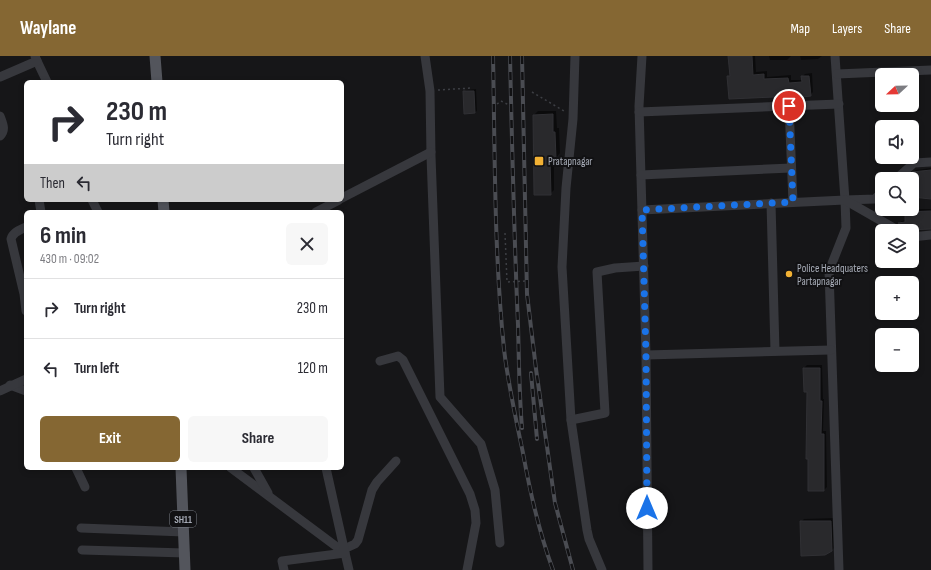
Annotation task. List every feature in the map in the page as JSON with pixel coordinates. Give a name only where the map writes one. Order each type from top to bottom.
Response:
[{"type":"main road","points":[[155,56],[156,80]]},
{"type":"main road","name":"SH11","points":[[181,470],[185,570]]},
{"type":"street","points":[[425,56],[430,91],[440,397],[481,444],[495,490],[500,543]]},
{"type":"street","points":[[575,56],[562,266],[570,420],[587,530],[589,539],[602,570]]},
{"type":"street","points":[[642,56],[639,112],[646,355],[648,570]]},
{"type":"street","points":[[835,56],[846,228],[829,271],[839,570]]},
{"type":"street","points":[[0,76],[36,59],[46,80]]},
{"type":"street","points":[[837,74],[931,70]]},
{"type":"street","points":[[639,112],[839,104]]},
{"type":"street","points":[[789,106],[793,202]]},
{"type":"street","points":[[0,116],[4,127],[0,136]]},
{"type":"street","points":[[344,197],[431,152]]},
{"type":"street","points":[[904,172],[914,163],[931,162]]},
{"type":"street","points":[[641,175],[791,168]]},
{"type":"street","points":[[642,210],[875,199]]},
{"type":"street","points":[[845,200],[887,224]]},
{"type":"street","points":[[320,210],[335,202]]},
{"type":"street","points":[[771,203],[775,351]]},
{"type":"street","points":[[24,228],[15,232],[11,239],[24,294]]},
{"type":"street","points":[[919,236],[931,235]]},
{"type":"street","points":[[570,420],[606,413],[597,272],[615,268],[644,266]]},
{"type":"street","points":[[646,355],[831,350]]},
{"type":"street","points":[[380,360],[398,356],[403,360],[470,494],[475,510],[476,524],[467,570]]},
{"type":"street","points":[[0,391],[24,380]]},
{"type":"street","points":[[10,385],[24,390]]},
{"type":"street","points":[[284,570],[282,561],[345,551],[354,544],[358,540],[375,484],[396,461]]},
{"type":"street","points":[[77,470],[85,488]]},
{"type":"street","points":[[234,470],[345,551]]},
{"type":"street","points":[[255,470],[270,497]]},
{"type":"street","points":[[326,470],[349,570]]},
{"type":"street","points":[[80,528],[184,532]]},
{"type":"street","points":[[82,550],[185,554]]},
{"type":"path","points":[[430,91],[472,88]]},
{"type":"path","points":[[532,92],[572,117]]},
{"type":"path","points":[[497,104],[502,101],[508,105]]},
{"type":"path","points":[[505,233],[507,282],[527,281]]},
{"type":"building","points":[[728,56],[752,56],[753,75],[764,74],[764,79],[788,78],[789,83],[802,82],[801,76],[809,76],[811,96],[775,100],[774,97],[729,99],[727,76],[730,76]]},
{"type":"building","points":[[463,91],[474,91],[475,113],[464,114]]},
{"type":"building","name":"Pratapnagar","points":[[553,114],[556,159],[550,159],[551,195],[534,195],[533,115]]},
{"type":"building","points":[[931,170],[931,199],[919,198],[919,172],[912,172]]},
{"type":"building","points":[[919,211],[931,211],[931,229],[919,229],[919,224],[898,223],[905,222],[905,216],[919,216]]},
{"type":"building","points":[[803,368],[820,368],[820,401],[822,401],[821,434],[824,434],[824,491],[808,491],[808,459],[806,459],[807,392],[804,392]]},
{"type":"building","points":[[800,521],[831,521],[832,551],[825,555],[801,556]]},
{"type":"railway","points":[[493,56],[498,276],[504,349],[512,401],[532,497],[543,541],[553,570]]},
{"type":"railway","points":[[510,56],[514,224],[522,428]]},
{"type":"railway","points":[[522,56],[527,294],[555,503],[573,570]]},
{"type":"railway","points":[[531,373],[537,439]]},
{"type":"place","name":"Pratapnagar","points":[[539,161]]},
{"type":"place","name":"Police Headquaters Partapnagar","points":[[789,274]]},
{"type":"route","points":[[647,508],[646,355],[642,210],[793,202],[789,106]]}]
